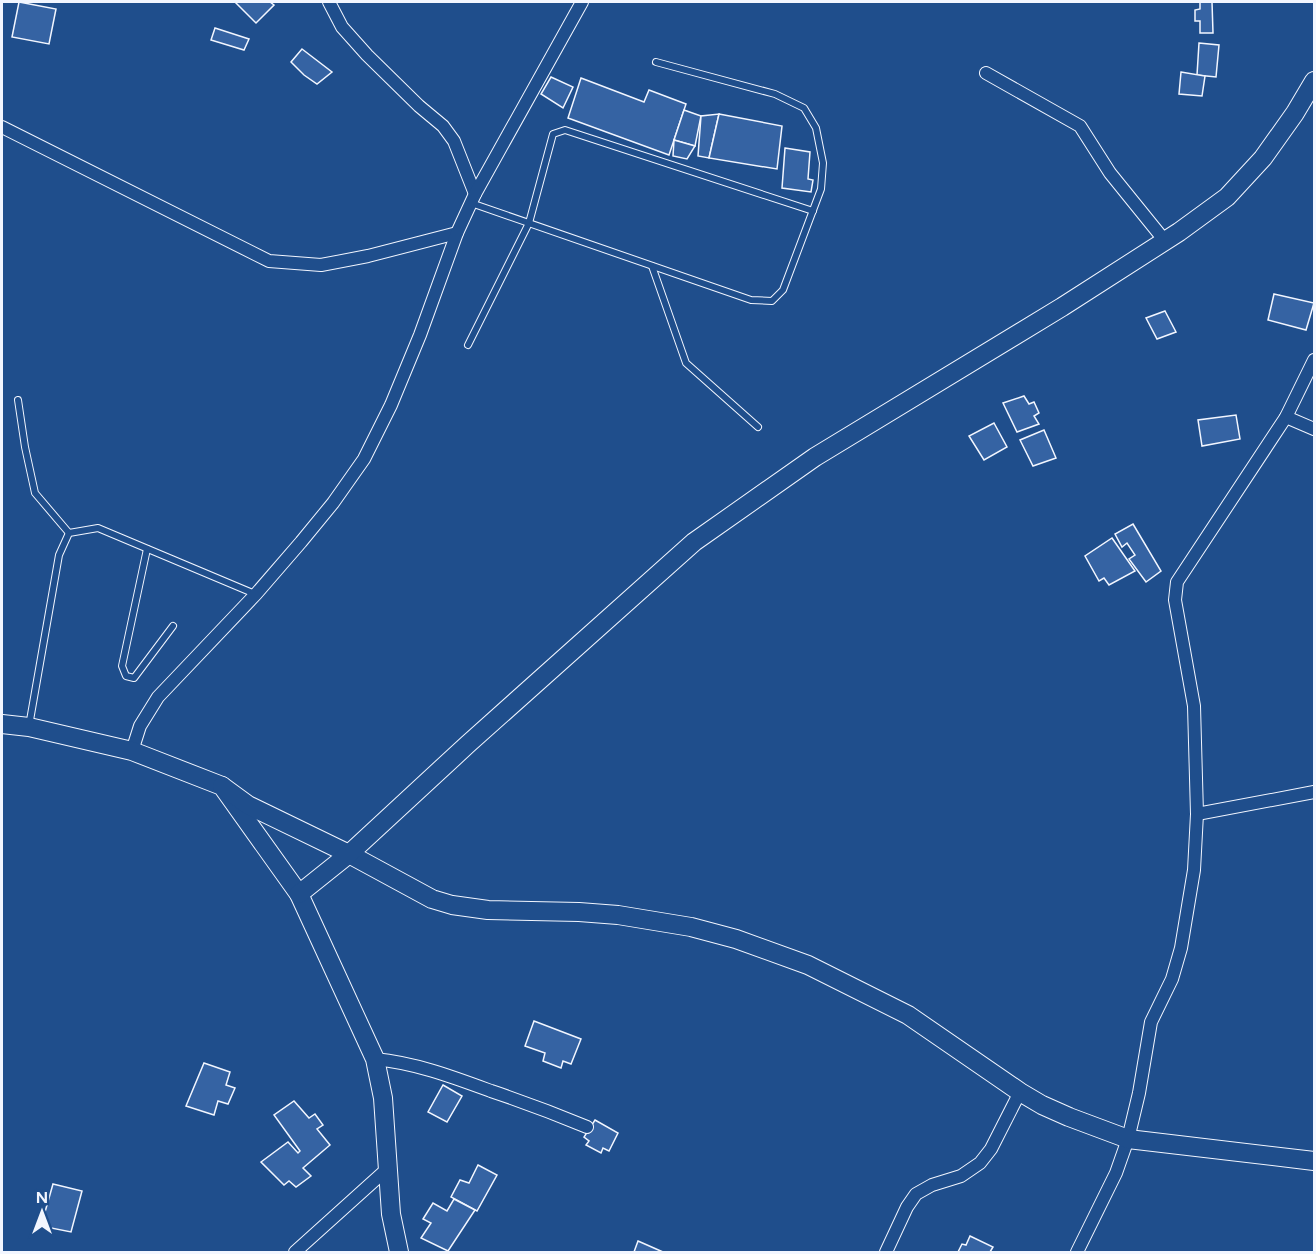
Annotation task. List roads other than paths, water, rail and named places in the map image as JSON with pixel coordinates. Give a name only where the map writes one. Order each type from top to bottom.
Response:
[{"type":"street","points":[[328,2],[342,27],[367,55],[443,126],[454,141],[473,198]]},
{"type":"street","points":[[132,751],[140,726],[158,697],[256,594],[333,503],[364,459],[391,405],[412,355],[457,233],[473,198],[582,2]]},
{"type":"street","points":[[986,73],[1080,126],[1110,173],[1165,241]]},
{"type":"street","points":[[299,894],[349,854],[694,542],[815,457],[1062,307],[1165,241],[1227,197],[1263,158],[1295,113],[1314,81]]},
{"type":"street","points":[[2,127],[269,261],[321,265],[368,256],[457,233]]},
{"type":"street","points":[[1077,1252],[1116,1173],[1128,1139],[1139,1093],[1151,1022],[1172,979],[1181,948],[1194,870],[1197,814],[1194,706],[1175,600],[1177,582],[1286,417],[1314,360]]},
{"type":"street","points":[[1286,417],[1314,429]]},
{"type":"street","points":[[2,724],[29,727],[132,751],[222,786],[248,805],[349,854],[432,899],[452,905],[488,910],[618,915],[692,927],[736,939],[808,965],[908,1015],[1042,1105],[1128,1139],[1314,1161]]},
{"type":"street","points":[[222,786],[299,894],[375,1059],[383,1098],[386,1170],[391,1214],[399,1252]]},
{"type":"street","points":[[1197,814],[1314,792]]},
{"type":"street","points":[[375,1059],[402,1062],[436,1071],[587,1127]]},
{"type":"street","points":[[886,1252],[907,1207],[916,1194],[933,1185],[961,1176],[980,1163],[991,1149],[1020,1092]]},
{"type":"street","points":[[295,1252],[386,1170]]},
{"type":"lane","points":[[473,198],[529,223],[652,266],[751,300],[772,301],[783,290],[821,189],[823,163],[816,128],[804,108],[775,94],[656,62]]},
{"type":"lane","points":[[468,345],[529,223],[553,134],[565,130],[813,211]]},
{"type":"lane","points":[[652,266],[686,363],[758,427]]},
{"type":"lane","points":[[18,400],[35,494],[69,533]]},
{"type":"lane","points":[[69,533],[98,528],[256,594]]},
{"type":"lane","points":[[29,727],[59,555],[69,533]]},
{"type":"lane","points":[[147,549],[122,666],[126,676],[134,678],[173,626]]}]
